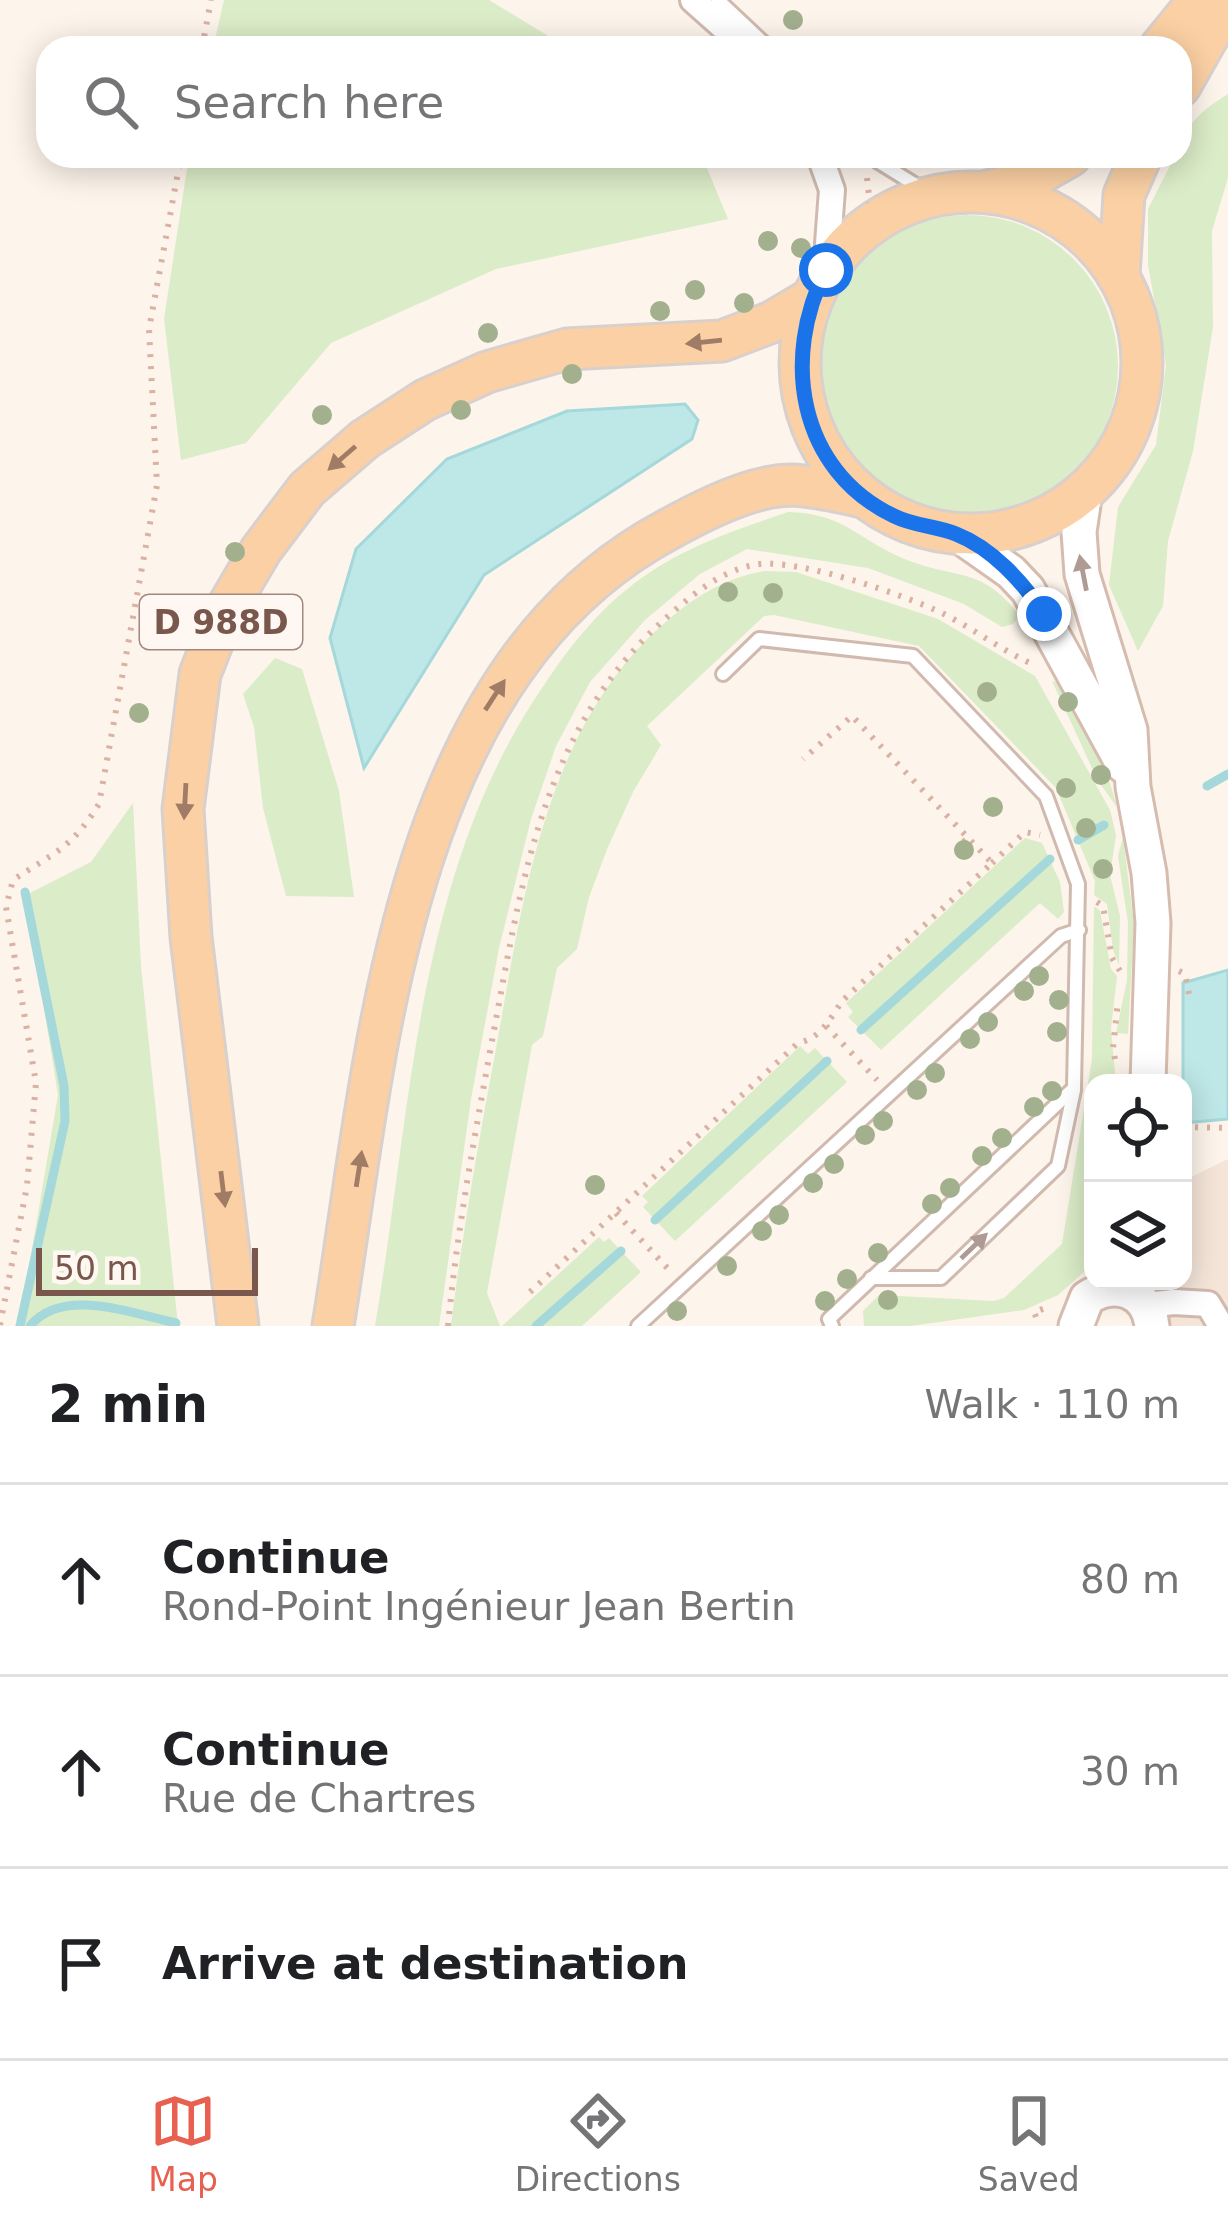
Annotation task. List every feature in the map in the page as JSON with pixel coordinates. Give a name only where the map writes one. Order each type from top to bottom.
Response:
[{"type":"main road","points":[[1170,36],[1198,0]]},
{"type":"main road","points":[[1192,65],[1228,1]]},
{"type":"main road","points":[[988,191],[1040,205],[1085,234],[1119,275],[1133,306],[1141,338],[1142,372],[1125,437],[1084,491],[1025,525],[985,534],[957,534],[908,521],[863,496],[827,456],[805,407],[800,352],[819,285],[872,222],[932,195],[988,191],[1028,180],[1049,168]]},
{"type":"main road","points":[[1119,275],[1124,195],[1136,168]]},
{"type":"main road","name":"D 988D","points":[[238,1326],[190,937],[183,809],[200,674],[224,613],[261,550],[307,489],[364,439],[425,400],[487,372],[567,349],[722,341],[772,322],[819,285]]},
{"type":"main road","points":[[333,1326],[385,1013],[409,910],[442,800],[475,727],[520,657],[603,569],[678,524],[718,505],[787,485],[863,496]]},
{"type":"main road","points":[[1084,491],[1079,532],[1082,574],[1130,730],[1133,787],[1143,829],[1153,923],[1135,1074]]},
{"type":"main road","points":[[957,534],[1001,564],[1028,590],[1133,787]]},
{"type":"main road","points":[[1076,1326],[1088,1298],[1098,1291],[1136,1300]]},
{"type":"street","points":[[693,0],[734,36]]},
{"type":"street","points":[[819,285],[832,190],[824,168]]},
{"type":"street","points":[[1136,1300],[1208,1304],[1221,1326]]},
{"type":"lane","points":[[718,0],[756,36]]},
{"type":"lane","points":[[888,168],[932,195]]},
{"type":"lane","points":[[723,674],[759,639],[913,656],[1046,796],[1078,884],[1074,1088],[1058,1166],[941,1278],[870,1278]]},
{"type":"lane","points":[[638,1326],[1044,951],[1061,936],[1079,931]]},
{"type":"lane","points":[[832,1326],[829,1319],[870,1278],[1074,1088]]},
{"type":"path","points":[[204,36],[211,0]]},
{"type":"path","points":[[0,1324],[27,1186],[36,1083],[6,907],[13,880],[61,852],[80,835],[99,804],[157,484],[148,329],[180,168]]},
{"type":"path","points":[[867,172],[872,222]]},
{"type":"path","points":[[448,1326],[473,1132],[523,885],[544,808],[583,716],[650,631],[699,589],[740,567],[791,564],[942,613],[1045,670],[1071,669]]},
{"type":"path","points":[[803,759],[852,716],[992,863]]},
{"type":"path","points":[[948,819],[960,808]]},
{"type":"path","points":[[530,1292],[798,1043],[826,1026],[842,1001],[1025,832],[1034,831],[1045,840]]},
{"type":"path","points":[[956,851],[967,838]]},
{"type":"path","points":[[1094,900],[1103,906],[1122,986]]},
{"type":"path","points":[[1124,951],[1113,1048],[1133,1074]]},
{"type":"path","points":[[1188,981],[1189,994]]},
{"type":"path","points":[[826,1026],[864,1066]]},
{"type":"path","points":[[1192,1127],[1228,1128]]},
{"type":"path","points":[[616,1213],[683,1285]]},
{"type":"shaded area","points":[[1228,1159],[1228,1326],[1161,1326],[1165,1290],[1192,1290],[1192,1177]]},
{"type":"green space","points":[[224,0],[489,0],[548,36],[216,36]]},
{"type":"green space","points":[[1228,94],[1228,178],[1212,231],[1213,327],[1193,451],[1168,541],[1163,606],[1138,651],[1109,585],[1118,507],[1156,445],[1166,365],[1148,265],[1148,209],[1169,168],[1192,168],[1192,125]]},
{"type":"green space","points":[[187,168],[707,168],[728,219],[496,269],[331,343],[246,443],[181,460],[164,319]]},
{"type":"green space","points":[[967,215],[1025,227],[1074,259],[1106,308],[1118,366],[1106,424],[1074,473],[1025,505],[967,517],[909,505],[860,473],[828,424],[816,366],[828,308],[860,259],[909,227]]},
{"type":"green space","points":[[788,512],[824,517],[890,553],[981,582],[1020,616],[1002,627],[964,604],[868,568],[747,549],[700,574],[645,620],[590,682],[556,746],[531,819],[499,948],[471,1099],[439,1326],[375,1326],[425,996],[443,915],[468,836],[500,760],[553,672],[616,599],[679,555]]},
{"type":"green space","points":[[765,571],[796,572],[938,619],[1035,676],[1110,810],[1116,835],[1110,875],[1120,916],[1119,965],[1107,904],[1094,895],[1095,881],[1056,788],[919,646],[764,616],[647,726],[661,745],[608,847],[589,897],[577,949],[557,968],[543,1036],[532,1045],[487,1293],[500,1326],[451,1326],[516,937],[545,820],[566,764],[592,711],[626,663],[668,620],[713,588]]},
{"type":"green space","points":[[275,658],[302,669],[339,791],[354,897],[286,896],[263,808],[254,727],[243,694]]},
{"type":"green space","points":[[1052,681],[1071,685],[1096,736],[1117,807],[1098,781]]},
{"type":"green space","points":[[133,803],[141,966],[178,1326],[19,1326],[58,1095],[26,895],[91,862]]},
{"type":"green space","points":[[1123,837],[1134,924],[1128,1034],[1116,1033],[1127,980],[1128,923],[1118,856]]},
{"type":"green space","points":[[1025,838],[1042,843],[1060,882],[1064,912],[1058,919],[1040,903],[881,1050],[848,1017],[853,1012],[846,1003]]},
{"type":"green space","points":[[1094,906],[1100,911],[1111,969],[1117,976],[1111,1029],[1115,1074],[1090,1074]]},
{"type":"green space","points":[[800,1046],[808,1054],[815,1048],[847,1082],[675,1241],[643,1207],[648,1202],[642,1196]]},
{"type":"green space","points":[[1084,1108],[1084,1272],[1058,1295],[1024,1310],[911,1326],[864,1326],[863,1311],[879,1295],[1004,1298],[1062,1244]]},
{"type":"green space","points":[[599,1237],[604,1242],[609,1238],[641,1272],[582,1326],[502,1326]]},
{"type":"water","points":[[685,404],[698,420],[692,439],[484,575],[364,768],[330,638],[356,549],[447,459],[567,411]]},
{"type":"water","points":[[1228,970],[1228,1119],[1192,1122],[1192,1074],[1183,1074],[1183,983]]},
{"type":"waterway","points":[[1207,786],[1228,774]]},
{"type":"waterway","points":[[1078,840],[1104,825]]},
{"type":"waterway","points":[[861,1030],[1050,859]]},
{"type":"waterway","points":[[20,1326],[65,1121],[64,1086],[25,892]]},
{"type":"waterway","points":[[655,1220],[827,1061]]},
{"type":"waterway","points":[[536,1326],[621,1251]]},
{"type":"waterway","points":[[30,1326],[44,1314],[79,1305],[176,1323]]},
{"type":"route","points":[[826,270],[812,299],[800,352],[805,407],[827,456],[863,496],[892,515],[957,534],[990,556],[1028,590],[1044,614]]}]
